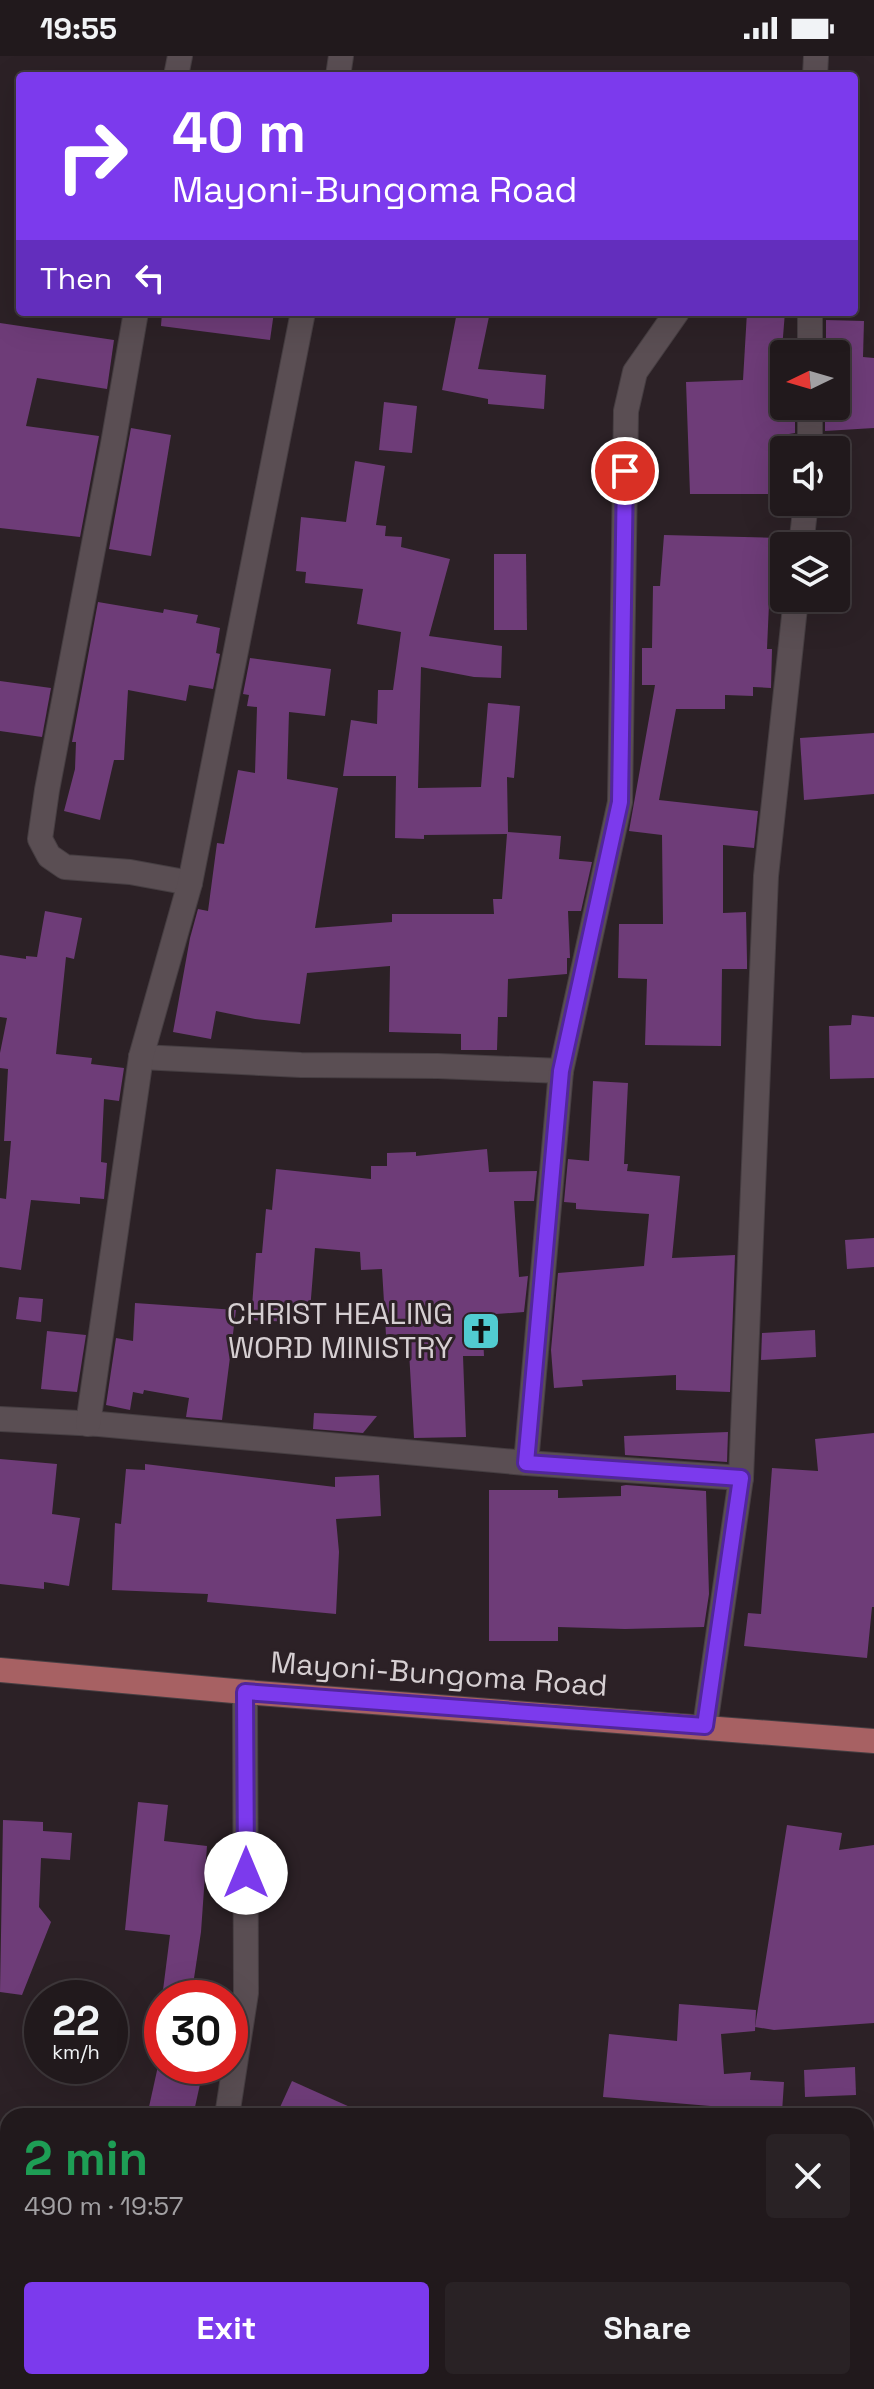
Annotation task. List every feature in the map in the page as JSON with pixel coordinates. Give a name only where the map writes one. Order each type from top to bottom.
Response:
[{"type":"main road","name":"Mayoni-Bungoma Road","points":[[0,1670],[874,1741]]},
{"type":"street","points":[[135,316],[40,839],[49,856],[65,867],[130,872],[190,883]]},
{"type":"street","points":[[88,1424],[141,1057],[190,883],[302,316]]},
{"type":"street","points":[[526,1463],[561,1071],[620,802],[626,411],[635,372],[674,316]]},
{"type":"street","points":[[810,316],[810,340]]},
{"type":"street","points":[[705,1726],[741,1478],[766,876],[794,612]]},
{"type":"street","points":[[141,1057],[301,1065],[561,1071]]},
{"type":"street","points":[[0,1419],[741,1478]]},
{"type":"street","points":[[228,2108],[246,1993],[245,1692]]},
{"type":"building","points":[[162,316],[273,316],[270,340],[161,326]]},
{"type":"building","points":[[456,316],[489,316],[478,369],[546,375],[544,409],[488,404],[488,399],[442,390]]},
{"type":"building","points":[[747,316],[785,316],[783,340],[770,340],[770,420],[795,420],[795,433],[770,436],[770,494],[690,494],[686,382],[743,380]]},
{"type":"building","points":[[826,320],[864,321],[863,357],[874,358],[874,428],[825,431],[825,420],[850,420],[850,340],[826,340]]},
{"type":"building","points":[[0,323],[114,340],[107,389],[37,378],[26,426],[99,436],[80,537],[0,528]]},
{"type":"building","points":[[384,402],[417,406],[412,453],[379,450]]},
{"type":"building","points":[[131,428],[171,435],[151,556],[109,549]]},
{"type":"building","points":[[355,461],[385,466],[376,525],[386,526],[385,536],[402,537],[401,547],[450,559],[429,636],[502,646],[501,678],[474,677],[421,667],[418,788],[481,787],[488,703],[520,706],[514,778],[507,777],[508,832],[561,836],[559,859],[592,862],[581,911],[568,911],[570,958],[567,958],[567,974],[508,979],[507,1017],[498,1017],[497,1050],[461,1050],[461,1034],[389,1032],[390,966],[307,973],[300,1024],[216,1011],[211,1039],[173,1032],[190,938],[198,909],[208,911],[217,843],[224,844],[238,770],[255,773],[257,707],[247,706],[249,695],[243,694],[250,658],[331,669],[325,716],[289,712],[287,779],[338,788],[315,928],[392,922],[392,914],[494,914],[493,899],[502,899],[507,834],[395,838],[396,776],[343,776],[351,720],[377,724],[378,690],[393,690],[401,632],[357,624],[363,589],[305,583],[306,572],[296,571],[301,517],[346,522]]},
{"type":"building","points":[[664,535],[770,538],[767,649],[772,649],[771,688],[753,687],[753,696],[725,695],[725,709],[676,709],[659,800],[758,811],[754,848],[723,845],[723,913],[746,912],[747,969],[722,969],[721,1046],[645,1045],[647,979],[618,978],[619,924],[663,924],[662,835],[629,831],[655,685],[642,685],[642,648],[652,648],[653,586],[660,586]]},
{"type":"building","points":[[494,554],[526,554],[527,630],[494,630]]},
{"type":"building","points":[[98,602],[163,613],[164,609],[198,615],[196,623],[220,628],[216,653],[220,654],[213,689],[189,685],[186,701],[128,690],[124,760],[114,760],[100,820],[64,811],[75,769],[76,742],[72,742]]},
{"type":"building","points":[[0,681],[51,688],[42,737],[0,731]]},
{"type":"building","points":[[874,733],[874,794],[804,800],[800,738]]},
{"type":"building","points":[[45,911],[82,918],[74,959],[66,957],[56,1054],[92,1058],[91,1064],[124,1068],[119,1101],[104,1099],[101,1162],[107,1163],[104,1199],[80,1197],[80,1204],[31,1200],[21,1270],[0,1267],[0,1198],[6,1199],[11,1141],[4,1141],[8,1069],[0,1068],[0,1053],[7,1018],[0,1017],[0,955],[26,959],[26,956],[37,957]]},
{"type":"building","points":[[852,1015],[874,1017],[874,1078],[830,1079],[829,1026],[851,1025]]},
{"type":"building","points":[[593,1081],[628,1083],[624,1164],[628,1164],[627,1171],[680,1176],[672,1258],[735,1255],[730,1392],[676,1390],[676,1375],[582,1380],[583,1386],[554,1388],[551,1350],[558,1273],[644,1266],[649,1214],[576,1209],[576,1203],[564,1202],[568,1159],[589,1161]]},
{"type":"building","points":[[487,1149],[489,1172],[537,1171],[534,1201],[514,1201],[519,1277],[528,1276],[524,1312],[482,1315],[484,1356],[463,1356],[466,1437],[414,1438],[408,1334],[386,1335],[382,1269],[361,1270],[360,1252],[315,1248],[310,1311],[295,1310],[294,1322],[251,1320],[256,1253],[262,1253],[266,1209],[272,1210],[276,1169],[371,1179],[371,1166],[387,1166],[387,1153],[416,1152],[416,1156]]},
{"type":"building","points":[[874,1238],[874,1267],[847,1269],[845,1240]]},
{"type":"building","points":[[19,1297],[43,1299],[41,1322],[16,1319]]},
{"type":"building","points":[[135,1303],[236,1310],[222,1420],[186,1417],[189,1398],[144,1390],[143,1394],[133,1392],[130,1410],[106,1405],[116,1338],[133,1341]]},
{"type":"building","points":[[815,1330],[816,1357],[761,1360],[762,1333]]},
{"type":"building","points":[[47,1331],[86,1335],[77,1392],[41,1389]]},
{"type":"building","points":[[314,1413],[377,1416],[363,1433],[313,1429]]},
{"type":"building","points":[[728,1432],[727,1462],[625,1455],[624,1436]]},
{"type":"building","points":[[874,1433],[874,1607],[867,1658],[744,1646],[748,1613],[761,1614],[772,1468],[818,1471],[815,1439]]},
{"type":"building","points":[[0,1459],[57,1464],[52,1514],[80,1518],[69,1586],[44,1582],[44,1589],[0,1584]]},
{"type":"building","points":[[145,1464],[335,1487],[335,1477],[379,1475],[381,1516],[336,1519],[339,1552],[336,1614],[207,1602],[208,1594],[112,1590],[115,1523],[121,1524],[126,1469],[145,1470]]},
{"type":"building","points":[[621,1486],[706,1491],[709,1594],[704,1627],[558,1627],[558,1641],[489,1641],[489,1490],[558,1490],[558,1498],[621,1496]]},
{"type":"building","points":[[138,1802],[168,1805],[164,1841],[207,1846],[201,1932],[194,1980],[164,1980],[170,1935],[125,1930]]},
{"type":"building","points":[[3,1820],[43,1822],[43,1831],[72,1833],[70,1860],[41,1858],[39,1907],[51,1922],[28,1980],[24,1980],[22,1995],[0,1992]]},
{"type":"building","points":[[787,1825],[842,1833],[839,1850],[874,1845],[874,2023],[774,2030],[755,2027]]},
{"type":"building","points":[[679,2004],[756,2010],[755,2031],[721,2034],[724,2074],[751,2072],[750,2080],[784,2082],[782,2108],[734,2108],[603,2097],[609,2034],[677,2041]]},
{"type":"building","points":[[855,2067],[856,2095],[805,2097],[804,2070]]},
{"type":"building","points":[[292,2081],[352,2108],[280,2108]]},
{"type":"building","points":[[154,2084],[200,2084],[195,2108],[149,2108]]},
{"type":"place","name":"CHRIST HEALING WORD MINISTRY","points":[[481,1331]]},
{"type":"route","points":[[246,1873],[245,1692],[705,1726],[741,1478],[526,1463],[561,1071],[620,802],[625,471]]}]
